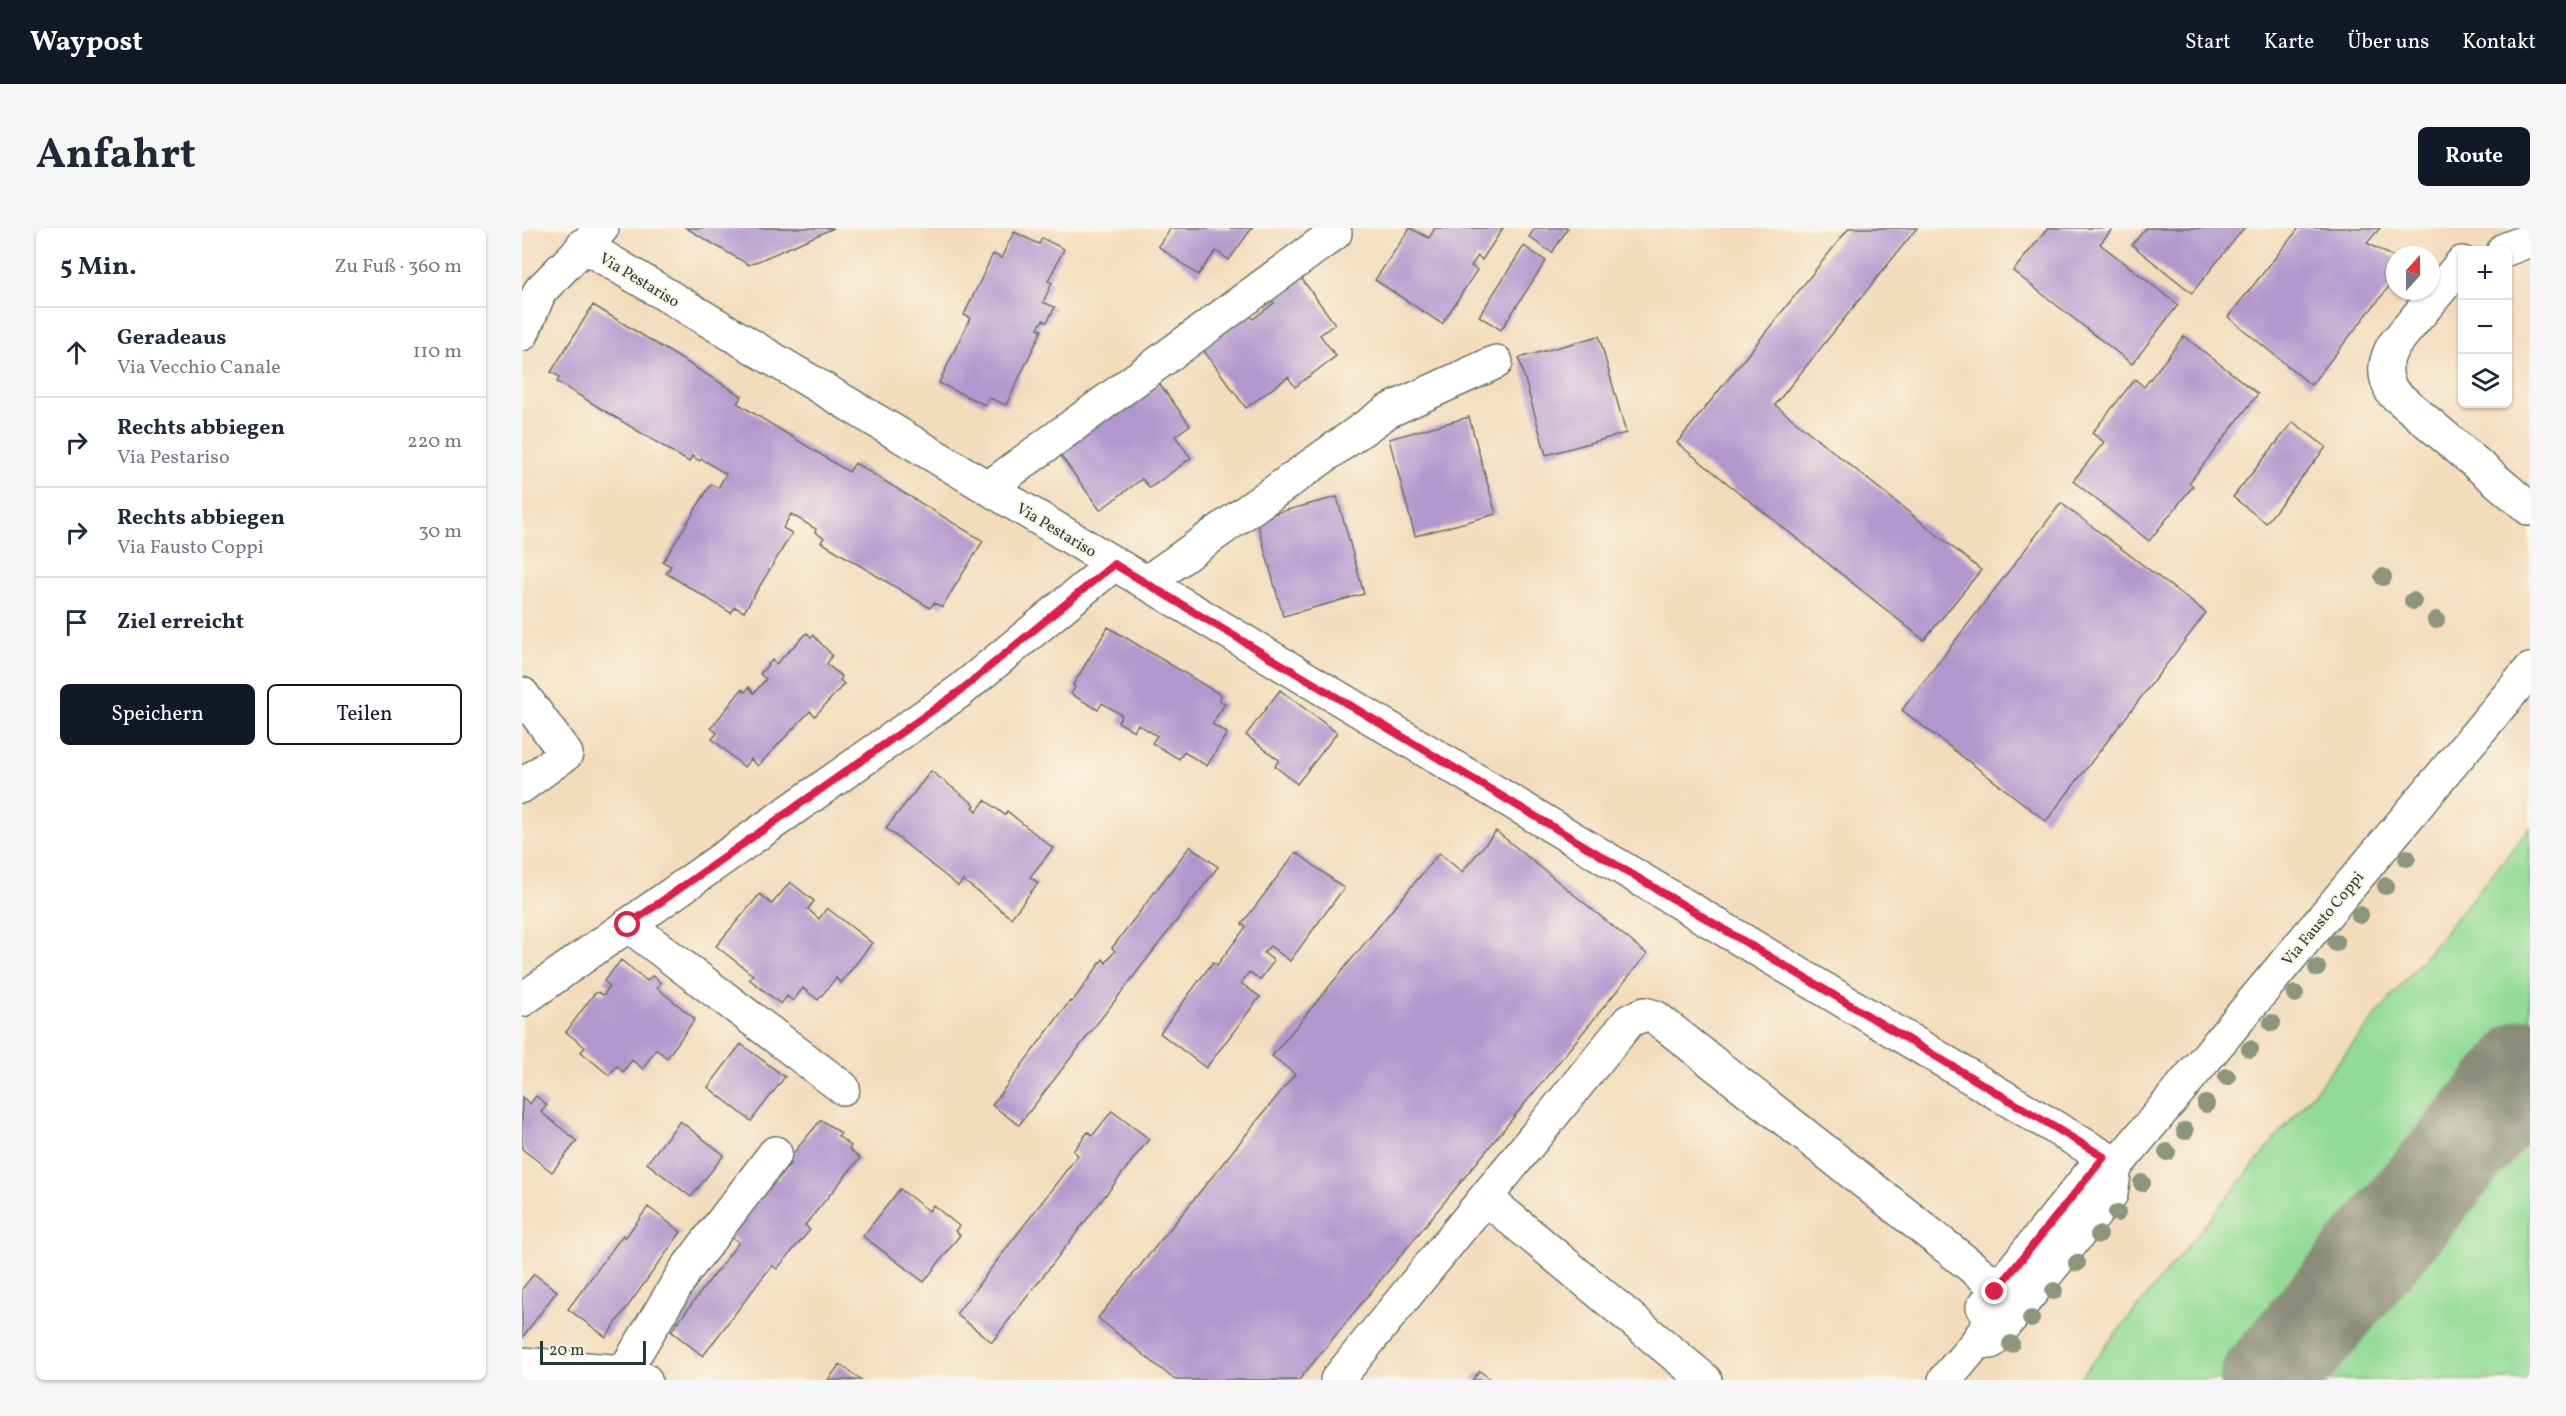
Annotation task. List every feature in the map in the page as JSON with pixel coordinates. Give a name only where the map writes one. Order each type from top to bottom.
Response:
[{"type":"street","points":[[988,488],[1335,233]]},
{"type":"street","points":[[522,334],[540,291],[593,236]]},
{"type":"street","name":"Via Pestariso","points":[[593,236],[988,488],[2109,1162]]},
{"type":"street","points":[[2512,247],[2530,240]]},
{"type":"street","points":[[2458,269],[2393,346],[2386,359],[2386,381],[2392,392],[2530,509]]},
{"type":"street","points":[[1146,583],[1388,411],[1496,362]]},
{"type":"street","points":[[522,1000],[960,691],[1114,564]]},
{"type":"street","name":"Via Fausto Coppi","points":[[1924,1380],[1995,1292],[2530,670]]},
{"type":"street","points":[[522,694],[566,754],[522,786]]},
{"type":"street","points":[[628,925],[843,1088]]},
{"type":"street","points":[[1337,1380],[1487,1199],[1629,1021],[1638,1015],[1649,1015],[1982,1273],[1995,1292],[1996,1305],[1990,1323],[1945,1380]]},
{"type":"street","points":[[522,1364],[634,1376],[686,1271],[775,1153]]},
{"type":"street","points":[[1960,1380],[2111,1194],[2109,1162]]},
{"type":"street","points":[[1487,1199],[1705,1380]]},
{"type":"green space","points":[[2530,828],[2530,1380],[2078,1380]]},
{"type":"building","points":[[686,228],[834,228],[749,265]]},
{"type":"building","points":[[1171,228],[1252,228],[1229,260],[1216,251],[1198,275],[1158,246]]},
{"type":"building","points":[[1410,228],[1429,238],[1435,228],[1503,228],[1482,260],[1478,256],[1471,266],[1477,270],[1442,324],[1375,280]]},
{"type":"building","points":[[1535,228],[1568,228],[1552,253],[1529,237]]},
{"type":"building","points":[[1849,228],[1917,228],[1775,405],[1981,570],[1924,640],[1677,443]]},
{"type":"building","points":[[2048,228],[2113,228],[2100,244],[2178,305],[2132,364],[2013,271]]},
{"type":"building","points":[[2146,228],[2244,228],[2192,293],[2132,245]]},
{"type":"building","points":[[2299,228],[2380,228],[2367,243],[2386,253],[2386,290],[2311,385],[2228,317]]},
{"type":"building","points":[[1014,232],[1039,244],[1042,238],[1064,249],[1048,281],[1052,283],[1043,302],[1055,307],[1047,322],[1043,320],[1038,328],[1042,330],[1006,405],[989,398],[985,405],[939,383],[970,318],[964,315],[993,254],[1001,258]]},
{"type":"building","points":[[1524,246],[1546,261],[1501,330],[1479,316]]},
{"type":"building","points":[[1299,275],[1335,324],[1320,335],[1336,356],[1295,387],[1288,377],[1246,408],[1201,347],[1248,313],[1253,319],[1274,303],[1270,297]]},
{"type":"building","points":[[593,305],[742,396],[737,403],[849,472],[855,463],[983,541],[942,607],[934,603],[930,608],[821,542],[824,538],[815,532],[816,529],[791,514],[783,528],[792,533],[744,612],[735,607],[731,613],[666,573],[671,566],[663,562],[711,484],[718,488],[726,474],[702,459],[700,461],[692,456],[689,462],[557,382],[560,377],[551,372]]},
{"type":"building","points":[[1599,336],[1626,433],[1546,455],[1519,358]]},
{"type":"building","points":[[2184,336],[2258,394],[2189,483],[2193,486],[2149,541],[2073,481],[2104,442],[2092,433],[2135,379],[2144,387]]},
{"type":"building","points":[[1154,376],[1190,425],[1175,436],[1191,458],[1150,488],[1142,479],[1100,510],[1056,449]]},
{"type":"building","points":[[1469,417],[1496,514],[1415,536],[1389,439]]},
{"type":"building","points":[[2293,422],[2326,447],[2266,523],[2233,497]]},
{"type":"building","points":[[1337,497],[1364,594],[1283,616],[1256,518]]},
{"type":"building","points":[[2061,503],[2206,613],[2046,821],[1902,710]]},
{"type":"building","points":[[1108,627],[1221,695],[1219,700],[1225,704],[1212,724],[1227,733],[1207,766],[1184,752],[1179,759],[1152,743],[1157,736],[1138,724],[1134,731],[1118,722],[1122,715],[1102,703],[1098,710],[1071,694],[1075,687],[1073,685]]},
{"type":"building","points":[[807,633],[811,637],[813,635],[832,655],[827,664],[842,677],[840,680],[844,684],[815,716],[810,711],[758,766],[751,759],[744,767],[712,739],[717,733],[711,728],[742,689],[745,692],[749,687],[754,693],[766,679],[760,674],[772,660],[776,664]]},
{"type":"building","points":[[1280,690],[1337,733],[1297,784],[1275,766],[1279,760],[1246,735]]},
{"type":"building","points":[[931,771],[975,805],[973,807],[977,811],[985,800],[1005,815],[1007,811],[1053,848],[1030,877],[1038,883],[1011,918],[963,880],[958,886],[886,828]]},
{"type":"building","points":[[1496,831],[1647,954],[1299,1380],[1175,1380],[1098,1318],[1295,1074],[1272,1056],[1439,853],[1462,872]]},
{"type":"building","points":[[1190,846],[1218,867],[1019,1125],[992,1105],[1103,959],[1106,963],[1115,951],[1112,948]]},
{"type":"building","points":[[1296,852],[1344,888],[1290,961],[1270,946],[1264,953],[1274,961],[1260,980],[1249,972],[1241,983],[1260,997],[1206,1068],[1160,1033],[1213,962],[1217,965],[1246,927],[1242,924]]},
{"type":"building","points":[[790,882],[814,901],[808,909],[819,919],[827,908],[872,943],[841,983],[836,978],[818,1000],[803,988],[793,1001],[787,996],[781,1004],[749,979],[753,975],[716,946],[760,894],[772,904]]},
{"type":"building","points":[[621,960],[647,981],[652,976],[661,983],[657,988],[695,1019],[667,1058],[656,1049],[643,1069],[632,1060],[623,1072],[617,1066],[609,1075],[581,1052],[585,1047],[566,1032],[594,994],[598,992],[603,995],[610,986],[604,981]]},
{"type":"building","points":[[741,1044],[785,1077],[751,1121],[708,1087]]},
{"type":"building","points":[[536,1096],[547,1105],[541,1112],[577,1141],[552,1172],[522,1149],[522,1097],[530,1104]]},
{"type":"building","points":[[1112,1111],[1149,1139],[992,1342],[956,1314],[1078,1155],[1073,1151],[1088,1132],[1093,1135]]},
{"type":"building","points":[[821,1120],[841,1133],[838,1136],[851,1146],[849,1149],[860,1158],[805,1225],[810,1230],[777,1269],[772,1265],[703,1356],[671,1331],[739,1242],[730,1236],[774,1178],[777,1180],[790,1164],[786,1162]]},
{"type":"building","points":[[680,1121],[724,1155],[691,1197],[647,1163]]},
{"type":"building","points":[[900,1189],[929,1211],[933,1205],[959,1226],[955,1231],[960,1235],[924,1282],[863,1236]]},
{"type":"building","points":[[648,1207],[681,1232],[606,1337],[568,1309],[623,1235],[625,1238]]},
{"type":"building","points":[[534,1274],[557,1291],[522,1338],[522,1289]]},
{"type":"building","points":[[840,1364],[861,1380],[828,1380]]},
{"type":"building","points":[[1480,1371],[1491,1380],[1472,1380]]},
{"type":"taxiway","points":[[2268,1380],[2530,1066]]},
{"type":"route","points":[[628,925],[960,691],[1114,564],[2104,1157],[1995,1292]]}]
